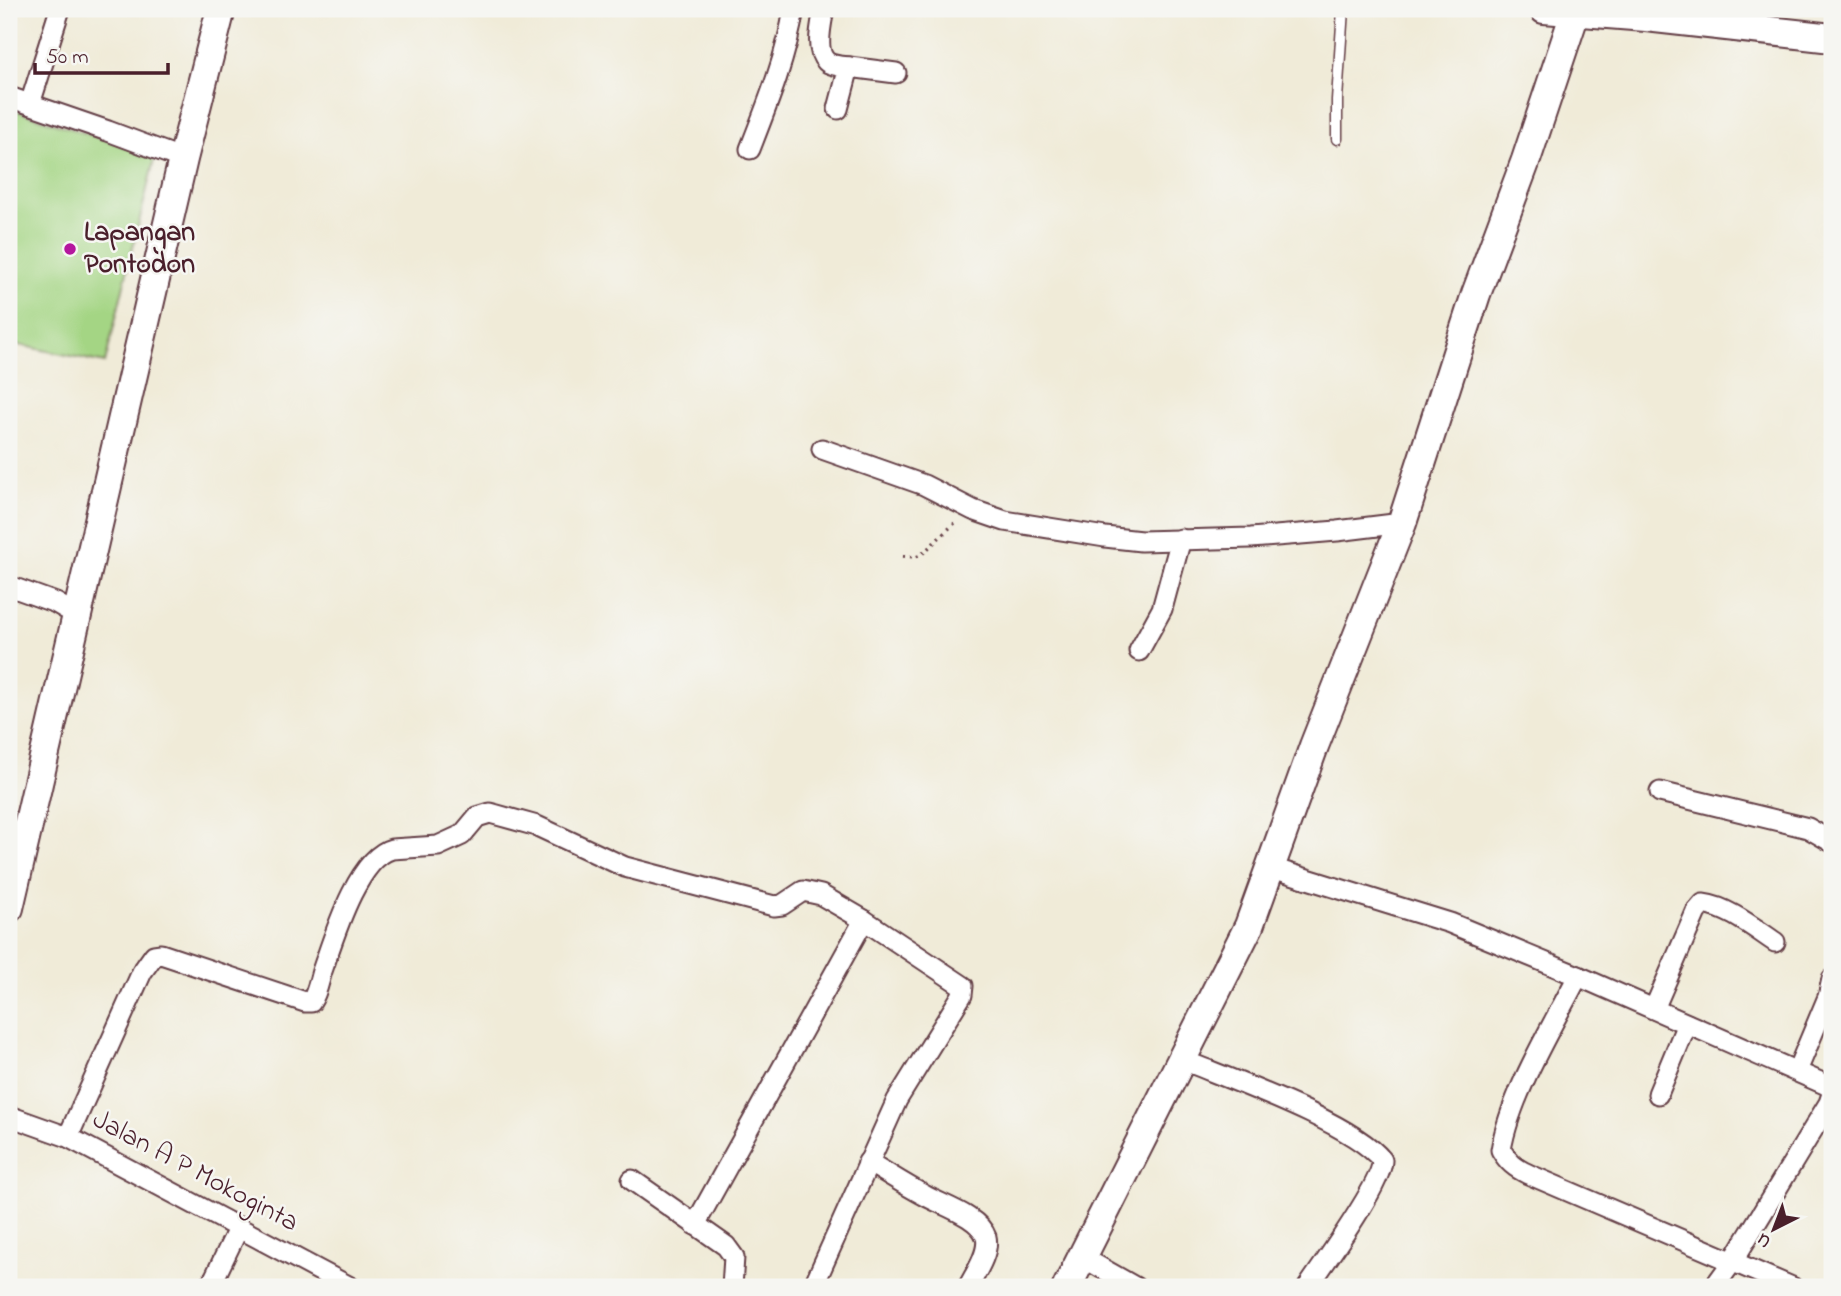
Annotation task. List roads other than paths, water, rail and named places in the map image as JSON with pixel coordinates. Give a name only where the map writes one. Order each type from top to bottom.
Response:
[{"type":"street","points":[[30,104],[60,9]]},
{"type":"street","points":[[9,908],[183,159],[221,9]]},
{"type":"street","points":[[750,149],[775,87],[794,9]]},
{"type":"street","points":[[824,9],[820,43],[825,61],[896,73]]},
{"type":"street","points":[[1544,9],[1646,17],[1832,38]]},
{"type":"street","points":[[1067,1287],[1183,1060],[1248,926],[1272,868],[1314,746],[1402,523],[1476,295],[1526,160],[1575,13]]},
{"type":"street","points":[[838,109],[849,66]]},
{"type":"street","points":[[9,97],[183,159]]},
{"type":"street","points":[[822,449],[924,485],[973,510],[1005,521],[1105,537],[1141,541],[1280,536],[1402,523]]},
{"type":"street","points":[[1139,651],[1162,609],[1181,539]]},
{"type":"street","points":[[9,586],[57,603],[78,616]]},
{"type":"street","points":[[1660,792],[1808,828],[1832,842]]},
{"type":"street","points":[[68,1137],[142,972],[154,955],[161,954],[311,1002],[352,893],[370,864],[385,851],[438,846],[454,840],[462,835],[477,817],[490,813],[537,826],[625,867],[774,906],[782,905],[803,891],[812,892],[864,920],[962,986],[962,995],[897,1100],[813,1287]]},
{"type":"street","points":[[1272,868],[1450,923],[1829,1086],[1832,1097],[1733,1261],[1714,1287]]},
{"type":"street","points":[[1654,1009],[1696,912],[1703,904],[1711,905],[1746,922],[1775,942]]},
{"type":"street","points":[[695,1225],[864,920]]},
{"type":"street","points":[[1578,976],[1505,1129],[1501,1150],[1507,1160],[1521,1171],[1792,1287]]},
{"type":"street","points":[[1804,1074],[1832,979]]},
{"type":"street","points":[[1658,1094],[1687,1024]]},
{"type":"street","points":[[1183,1060],[1311,1115],[1367,1146],[1382,1160],[1382,1170],[1308,1287]]},
{"type":"street","points":[[1804,1074],[1832,1069]]},
{"type":"street","name":"Jalan A P Mokoginta","points":[[9,1116],[68,1137],[350,1287]]},
{"type":"street","points":[[868,1162],[926,1197],[954,1209],[973,1221],[981,1230],[986,1238],[986,1249],[968,1287]]},
{"type":"street","points":[[632,1180],[726,1246],[734,1257],[732,1287]]},
{"type":"street","points":[[210,1287],[239,1227]]},
{"type":"street","points":[[1082,1256],[1135,1287]]},
{"type":"lane","points":[[1337,139],[1343,9]]},
{"type":"place","name":"Lapangan Pontodon","points":[[70,249]]}]
